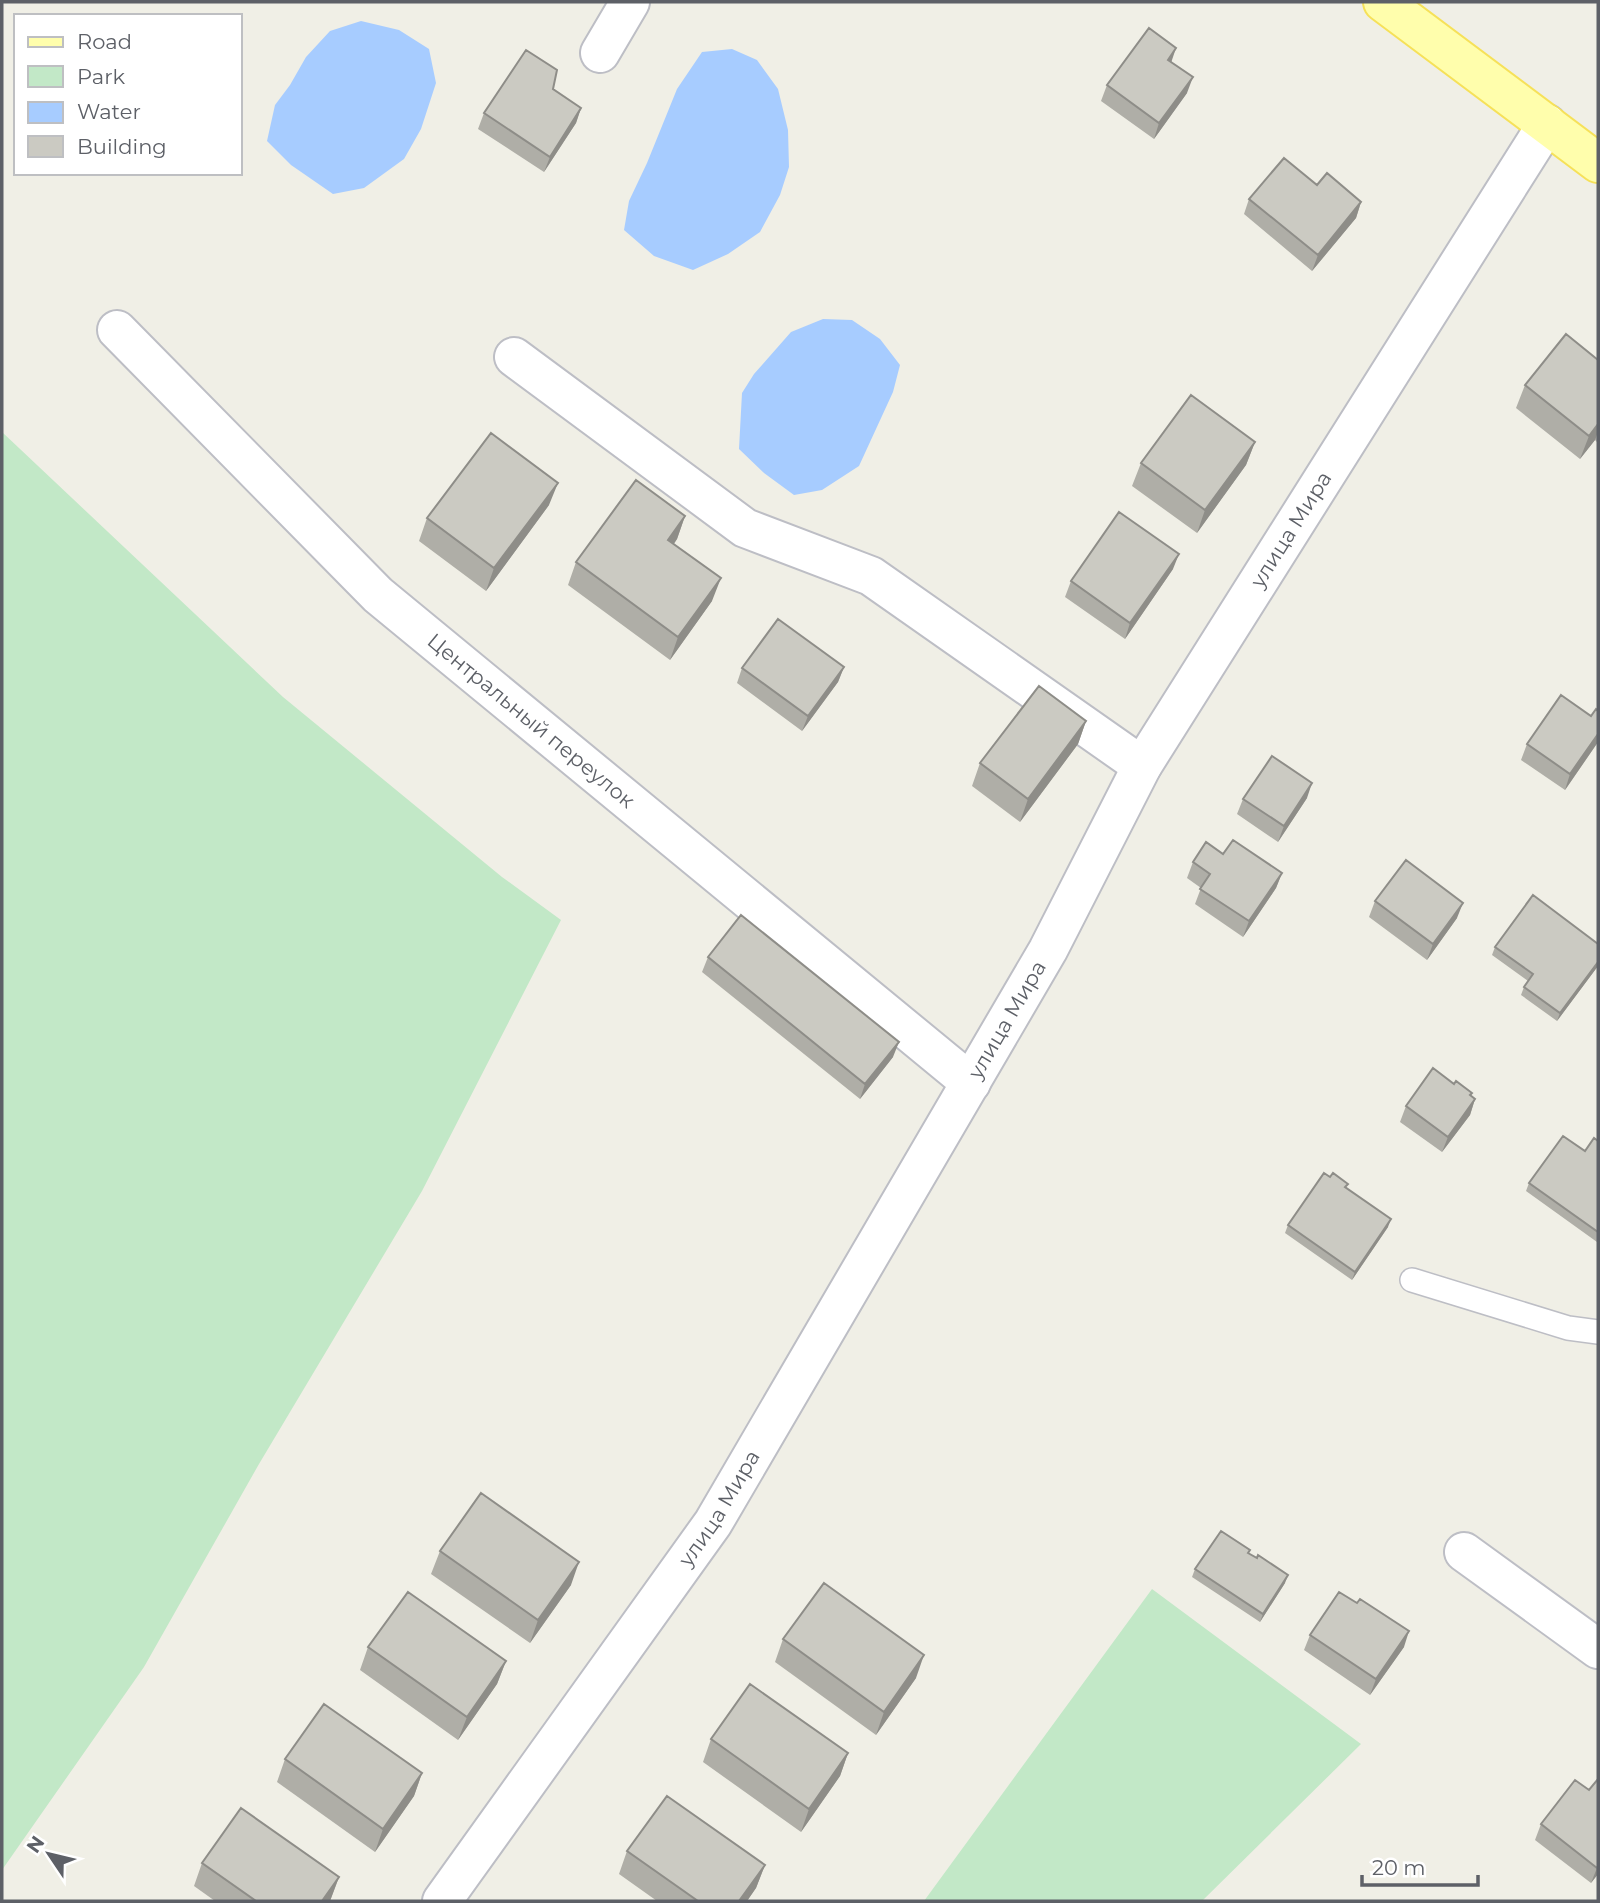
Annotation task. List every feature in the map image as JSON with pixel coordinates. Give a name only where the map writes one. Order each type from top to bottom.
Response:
[{"type":"main road","points":[[1383,2],[1598,163]]},
{"type":"street","points":[[600,53],[629,2]]},
{"type":"street","name":"улица Мира","points":[[442,1901],[713,1523],[1048,950],[1142,766],[1547,124]]},
{"type":"street","name":"Центральный переулок","points":[[117,330],[378,595],[971,1083]]},
{"type":"street","points":[[514,357],[745,528],[871,576],[1142,766]]},
{"type":"street","points":[[1464,1552],[1598,1649]]},
{"type":"lane","points":[[1412,1280],[1568,1328],[1598,1332]]},
{"type":"green space","points":[[2,432],[283,697],[502,877],[561,920],[422,1191],[259,1464],[144,1667],[2,1870]]},
{"type":"green space","points":[[1152,1589],[1361,1744],[1202,1901],[924,1901]]},
{"type":"water","points":[[361,21],[399,30],[429,49],[436,83],[421,129],[404,159],[364,188],[333,194],[291,165],[267,141],[275,105],[306,57],[330,31]]},
{"type":"water","points":[[732,49],[757,60],[778,89],[788,130],[789,167],[780,195],[760,232],[728,254],[693,270],[654,256],[624,230],[629,201],[677,89],[702,52]]},
{"type":"water","points":[[823,319],[852,320],[880,339],[900,365],[893,392],[859,466],[822,490],[794,495],[764,473],[739,449],[742,393],[754,374],[791,332]]},
{"type":"building","points":[[1149,28],[1176,48],[1168,60],[1193,77],[1159,123],[1107,85]]},
{"type":"building","points":[[526,50],[557,70],[553,89],[581,108],[550,157],[484,113]]},
{"type":"building","points":[[1284,158],[1317,185],[1327,173],[1361,202],[1318,255],[1249,199]]},
{"type":"building","points":[[1566,334],[1598,360],[1598,424],[1589,436],[1525,385]]},
{"type":"building","points":[[1191,395],[1255,442],[1205,510],[1141,463]]},
{"type":"building","points":[[491,433],[558,483],[494,568],[427,518]]},
{"type":"building","points":[[636,480],[685,516],[668,540],[721,578],[678,637],[576,562]]},
{"type":"building","points":[[1119,512],[1179,554],[1130,623],[1071,581]]},
{"type":"building","points":[[778,619],[844,667],[808,716],[742,668]]},
{"type":"building","points":[[1039,686],[1086,721],[1028,799],[980,763]]},
{"type":"building","points":[[1561,695],[1591,716],[1596,709],[1598,711],[1598,734],[1570,774],[1527,744]]},
{"type":"building","points":[[1272,756],[1312,783],[1284,826],[1243,799]]},
{"type":"building","points":[[1233,840],[1282,873],[1249,921],[1200,889],[1210,874],[1193,862],[1206,842],[1223,854]]},
{"type":"building","points":[[1406,860],[1463,903],[1433,944],[1375,901]]},
{"type":"building","points":[[1533,895],[1598,944],[1598,962],[1560,1013],[1524,987],[1533,974],[1495,947]]},
{"type":"building","points":[[741,915],[899,1042],[865,1084],[708,957]]},
{"type":"building","points":[[1433,1068],[1454,1084],[1456,1081],[1472,1093],[1470,1095],[1475,1099],[1448,1137],[1406,1106]]},
{"type":"building","points":[[1563,1136],[1585,1151],[1594,1138],[1598,1141],[1598,1232],[1529,1183]]},
{"type":"building","points":[[1324,1173],[1330,1177],[1333,1173],[1348,1184],[1345,1187],[1391,1219],[1355,1272],[1288,1225]]},
{"type":"building","points":[[481,1493],[579,1562],[538,1620],[440,1551]]},
{"type":"building","points":[[1221,1531],[1250,1550],[1248,1553],[1257,1558],[1258,1555],[1288,1575],[1263,1614],[1195,1569]]},
{"type":"building","points":[[824,1583],[924,1655],[884,1712],[783,1639]]},
{"type":"building","points":[[408,1592],[506,1661],[467,1717],[368,1647]]},
{"type":"building","points":[[1339,1592],[1357,1603],[1360,1599],[1409,1631],[1376,1679],[1310,1635]]},
{"type":"building","points":[[750,1684],[848,1753],[809,1809],[711,1739]]},
{"type":"building","points":[[324,1704],[422,1773],[383,1829],[285,1759]]},
{"type":"building","points":[[1598,1779],[1597,1868],[1541,1824],[1575,1780],[1589,1790]]},
{"type":"building","points":[[667,1796],[765,1865],[739,1901],[698,1901],[627,1851]]},
{"type":"building","points":[[241,1808],[339,1877],[322,1901],[256,1901],[202,1863]]}]
